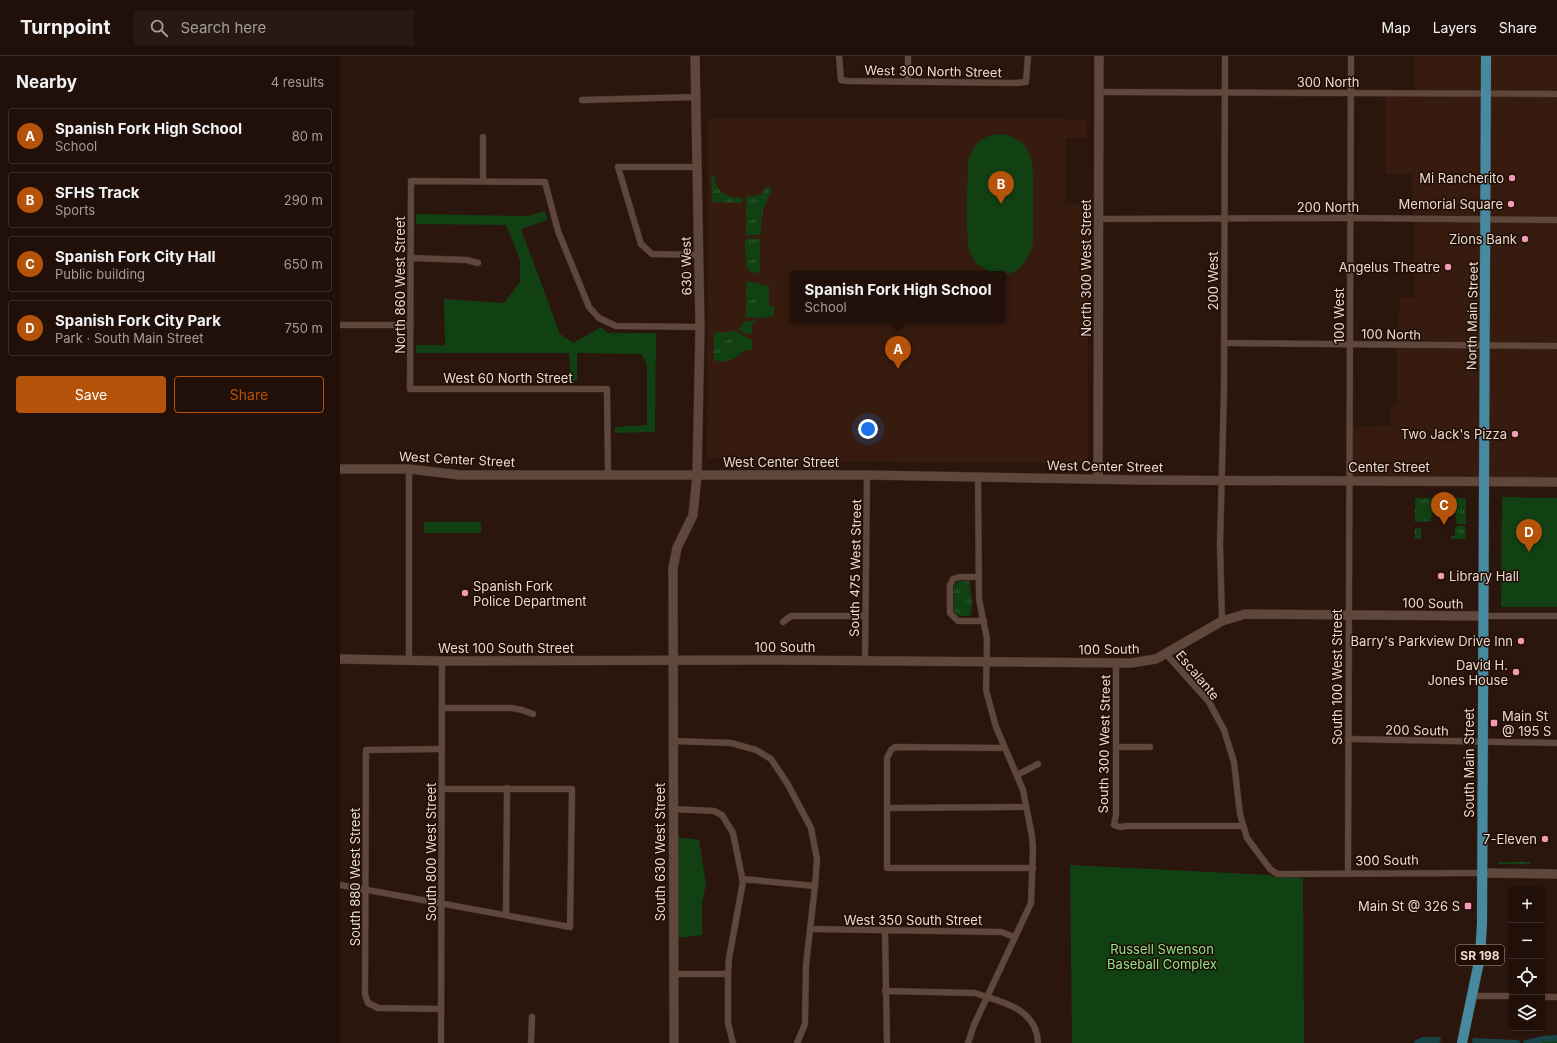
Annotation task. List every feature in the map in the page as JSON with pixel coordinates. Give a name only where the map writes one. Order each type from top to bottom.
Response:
[{"type":"main road","name":"North Main Street","points":[[1484,480],[1486,56]]},
{"type":"main road","name":"South Main Street","points":[[1462,1043],[1480,957],[1482,873],[1484,480]]},
{"type":"street","name":"630 West","points":[[673,660],[673,568],[677,548],[694,515],[697,475],[700,327],[695,56]]},
{"type":"street","name":"West 300 North Street","points":[[839,56],[840,80],[908,82],[1026,82],[1028,74],[1028,56]]},
{"type":"street","points":[[908,56],[908,82]]},
{"type":"street","name":"North 300 West Street","points":[[1098,480],[1100,56]]},
{"type":"street","name":"200 West","points":[[1222,621],[1221,506],[1224,343],[1225,56]]},
{"type":"street","name":"100 West","points":[[1349,480],[1351,56]]},
{"type":"street","name":"300 North","points":[[1099,92],[1557,94]]},
{"type":"street","points":[[582,100],[696,97]]},
{"type":"street","points":[[482,137],[483,181],[546,182],[552,213],[565,249],[590,307],[602,321],[621,327],[700,327]]},
{"type":"street","points":[[697,167],[618,167],[641,244],[652,254],[699,255]]},
{"type":"street","name":"North 860 West Street","points":[[410,389],[411,181],[483,181]]},
{"type":"street","name":"200 North","points":[[1100,219],[1350,218],[1557,220]]},
{"type":"street","points":[[411,258],[467,260],[478,264]]},
{"type":"street","points":[[340,325],[411,325]]},
{"type":"street","name":"100 North","points":[[1224,343],[1557,346]]},
{"type":"street","name":"West 60 North Street","points":[[410,389],[607,389],[608,475]]},
{"type":"street","name":"West Center Street","points":[[340,469],[409,469],[460,475],[867,475],[1098,480],[1222,480]]},
{"type":"street","points":[[409,469],[409,661]]},
{"type":"street","name":"South 475 West Street","points":[[865,661],[867,475]]},
{"type":"street","points":[[968,1043],[974,1025],[1031,903],[1033,868],[1032,836],[1023,790],[1005,748],[989,704],[986,690],[986,639],[979,599],[978,477]]},
{"type":"street","name":"Center Street","points":[[1222,480],[1484,480],[1557,482]]},
{"type":"street","name":"South 100 West Street","points":[[1348,874],[1349,480]]},
{"type":"street","points":[[979,577],[959,577],[953,579],[950,585],[950,613],[958,621],[984,621]]},
{"type":"street","name":"100 South","points":[[673,660],[1116,663],[1146,661],[1166,654],[1222,621],[1231,617],[1258,613],[1557,616]]},
{"type":"street","points":[[783,622],[791,616],[866,616]]},
{"type":"street","name":"Escalante","points":[[1166,654],[1209,702],[1224,730],[1234,762],[1242,826]]},
{"type":"street","name":"West 100 South Street","points":[[340,659],[409,661],[673,660]]},
{"type":"street","name":"South 630 West Street","points":[[673,660],[672,809],[674,1043]]},
{"type":"street","name":"South 800 West Street","points":[[441,1043],[442,661]]},
{"type":"street","name":"South 300 West Street","points":[[1116,663],[1114,825],[1120,827],[1242,826]]},
{"type":"street","points":[[442,708],[512,708],[533,714]]},
{"type":"street","name":"200 South","points":[[1348,739],[1557,743]]},
{"type":"street","points":[[673,741],[731,743],[756,750],[771,759],[787,783],[811,828],[817,859],[806,965],[805,1024],[797,1043]]},
{"type":"street","points":[[1116,747],[1150,747]]},
{"type":"street","points":[[1005,748],[895,748],[891,750],[887,758],[887,868],[1033,868]]},
{"type":"street","name":"South 880 West Street","points":[[441,1009],[378,1008],[368,1003],[365,994],[366,750],[442,749]]},
{"type":"street","points":[[1017,775],[1038,764]]},
{"type":"street","points":[[506,915],[507,788]]},
{"type":"street","points":[[340,885],[570,927],[572,789],[442,789]]},
{"type":"street","points":[[888,808],[1026,807]]},
{"type":"street","points":[[672,809],[707,810],[722,814],[733,834],[742,879],[741,898],[729,958],[728,974],[728,1023],[733,1043]]},
{"type":"street","name":"300 South","points":[[1242,826],[1247,838],[1261,860],[1277,874],[1557,874]]},
{"type":"street","points":[[742,879],[815,886]]},
{"type":"street","name":"West 350 South Street","points":[[810,929],[1001,932],[1015,937]]},
{"type":"street","points":[[884,931],[886,1043]]},
{"type":"street","points":[[673,974],[728,974]]},
{"type":"street","points":[[885,991],[975,993],[1015,1006],[1025,1013],[1034,1024],[1038,1035],[1038,1043]]},
{"type":"street","points":[[1472,996],[1509,996]]},
{"type":"street","points":[[1545,997],[1557,997]]},
{"type":"street","points":[[531,1043],[532,1017]]},
{"type":"shaded area","points":[[1415,56],[1557,56],[1557,482],[1349,480],[1350,427],[1391,426],[1391,408],[1397,405],[1397,352],[1400,297],[1415,298],[1412,174],[1386,174],[1385,93],[1415,93]]},
{"type":"shaded area","points":[[1060,117],[1065,117],[1065,120],[1086,120],[1086,138],[1065,138],[1065,205],[1088,205],[1088,463],[781,461],[707,458],[708,119],[1059,119]]},
{"type":"green space","points":[[998,134],[1010,136],[1019,140],[1025,146],[1032,162],[1033,243],[1028,257],[1023,265],[1015,271],[1006,274],[1006,271],[990,271],[982,268],[974,260],[969,247],[967,224],[968,162],[972,151],[978,142],[992,135]]},
{"type":"green space","points":[[711,175],[715,176],[717,186],[723,193],[731,197],[742,198],[742,203],[712,202]]},
{"type":"green space","points":[[767,186],[772,189],[763,210],[760,235],[746,235],[746,197],[761,195]]},
{"type":"green space","points":[[545,211],[547,220],[521,229],[560,334],[573,343],[601,327],[607,333],[656,333],[655,432],[615,433],[615,427],[647,425],[647,366],[642,354],[577,353],[577,381],[571,381],[569,353],[416,353],[416,345],[445,345],[444,299],[504,303],[520,282],[520,260],[506,225],[416,224],[416,214],[528,216]]},
{"type":"green space","points":[[760,239],[760,272],[752,273],[746,267],[745,240]]},
{"type":"green space","points":[[747,282],[759,282],[759,285],[769,285],[769,306],[774,306],[774,316],[760,318],[760,286],[756,289],[751,285],[746,287]]},
{"type":"green space","points":[[751,285],[758,288],[760,285],[760,318],[746,317],[746,287]]},
{"type":"green space","points":[[745,321],[755,321],[755,323],[752,324],[752,333],[746,335],[739,329]]},
{"type":"green space","points":[[736,331],[735,358],[723,362],[714,360],[714,333]]},
{"type":"green space","points":[[736,331],[743,336],[748,337],[748,339],[752,339],[752,350],[745,350],[735,358]]},
{"type":"green space","points":[[1502,497],[1557,498],[1557,607],[1501,607]]},
{"type":"green space","points":[[1415,498],[1466,499],[1466,524],[1457,524],[1455,513],[1448,513],[1447,511],[1432,513],[1431,521],[1415,522]]},
{"type":"green space","points":[[424,522],[481,522],[481,533],[424,533]]},
{"type":"green space","points":[[1457,526],[1465,526],[1466,539],[1451,539],[1451,536],[1455,536],[1455,528]]},
{"type":"green space","points":[[1415,528],[1421,528],[1421,539],[1415,539]]},
{"type":"green space","points":[[959,581],[969,581],[972,603],[970,616],[959,616],[954,611],[954,585]]},
{"type":"green space","points":[[678,837],[699,840],[706,883],[702,903],[702,935],[677,938]]},
{"type":"green space","points":[[1499,862],[1531,862],[1530,864],[1499,864]]},
{"type":"green space","name":"Russell Swenson Baseball Complex","points":[[1070,865],[1303,878],[1304,1043],[1072,1043]]},
{"type":"green space","points":[[1557,1038],[1557,1043],[1526,1043],[1544,1039]]},
{"type":"waterway","points":[[1526,1043],[1557,1038]]},
{"type":"waterway","points":[[1417,1043],[1423,1040],[1438,1040]]},
{"type":"waterway","points":[[1475,1041],[1517,1043]]},
{"type":"place","name":"Mi Rancherito","points":[[1512,178]]},
{"type":"place","name":"SFHS Track","points":[[1001,204]]},
{"type":"place","name":"Memorial Square","points":[[1511,204]]},
{"type":"place","name":"Zions Bank","points":[[1525,239]]},
{"type":"place","name":"Angelus Theatre","points":[[1448,267]]},
{"type":"place","name":"Spanish Fork High School","points":[[898,369]]},
{"type":"place","name":"Two Jack's Pizza","points":[[1515,434]]},
{"type":"place","name":"Spanish Fork City Hall","points":[[1444,525]]},
{"type":"place","name":"Spanish Fork City Park","points":[[1529,552]]},
{"type":"place","name":"Library Hall","points":[[1441,576]]},
{"type":"place","name":"Spanish Fork Police Department","points":[[465,593]]},
{"type":"place","name":"Barry's Parkview Drive Inn","points":[[1521,641]]},
{"type":"place","name":"David H. Jones House","points":[[1516,672]]},
{"type":"place","name":"Main St @ 195 S","points":[[1494,723]]},
{"type":"place","name":"7-Eleven","points":[[1545,839]]},
{"type":"place","name":"Main St @ 326 S","points":[[1468,906]]}]
